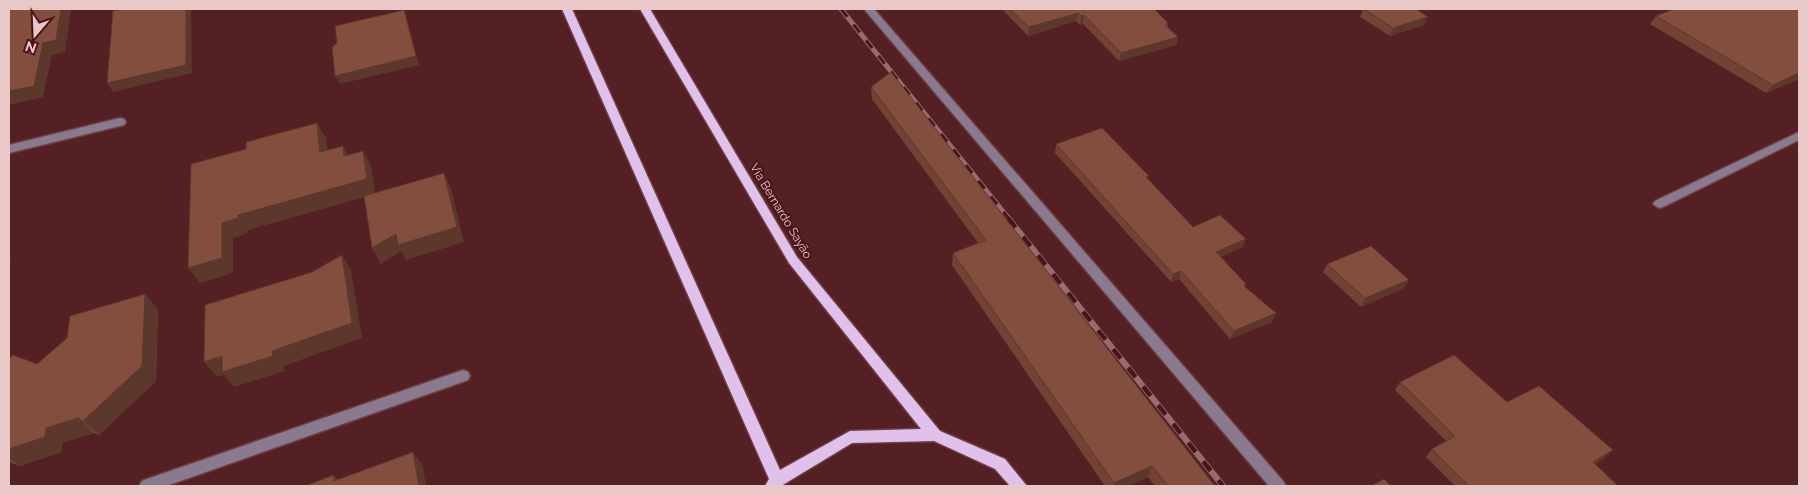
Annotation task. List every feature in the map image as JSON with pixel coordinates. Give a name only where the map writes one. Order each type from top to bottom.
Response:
[{"type":"main road","points":[[567,9],[775,483],[850,437],[935,435],[1000,464],[1019,486]]},
{"type":"main road","name":"Via Bernardo Sayão","points":[[645,9],[793,260],[935,435]]},
{"type":"street","points":[[869,9],[1278,486]]},
{"type":"street","points":[[9,150],[120,122]]},
{"type":"street","points":[[1659,204],[1799,136]]},
{"type":"street","points":[[147,486],[463,376]]},
{"type":"building","points":[[9,9],[61,9],[56,40],[43,43],[34,86],[9,91]]},
{"type":"building","points":[[123,9],[186,9],[186,65],[107,83],[113,11]]},
{"type":"building","points":[[1010,9],[1154,9],[1168,23],[1165,25],[1178,37],[1121,53],[1084,15],[1081,16],[1078,13],[1029,27]]},
{"type":"building","points":[[1364,9],[1416,9],[1428,17],[1393,28]]},
{"type":"building","points":[[1674,9],[1799,9],[1799,73],[1773,85],[1656,16]]},
{"type":"building","points":[[404,10],[416,56],[335,76],[332,47],[337,43],[335,26]]},
{"type":"building","points":[[891,72],[1215,486],[1168,486],[1152,466],[1114,483],[953,253],[986,240],[871,87]]},
{"type":"building","points":[[317,123],[320,152],[343,146],[344,156],[363,151],[367,179],[238,215],[238,218],[222,223],[222,258],[188,268],[191,164],[246,149],[246,142]]},
{"type":"building","points":[[1102,128],[1149,176],[1146,177],[1193,227],[1220,215],[1246,239],[1216,252],[1246,284],[1244,286],[1276,313],[1234,331],[1181,271],[1173,274],[1056,144]]},
{"type":"building","points":[[444,173],[457,227],[398,245],[396,234],[372,248],[364,196]]},
{"type":"building","points":[[1371,246],[1409,280],[1365,298],[1327,264]]},
{"type":"building","points":[[342,255],[352,323],[272,351],[273,356],[222,372],[222,356],[204,362],[205,305],[312,272]]},
{"type":"building","points":[[145,294],[142,366],[83,421],[78,418],[46,428],[45,437],[9,449],[9,359],[13,355],[37,364],[67,338],[70,316]]},
{"type":"building","points":[[1454,355],[1507,402],[1539,386],[1613,450],[1593,462],[1618,486],[1469,486],[1432,449],[1455,436],[1400,382]]},
{"type":"building","points":[[413,452],[419,486],[305,486],[334,475],[334,481]]},
{"type":"building","points":[[1384,479],[1391,486],[1371,486]]},
{"type":"railway","points":[[841,9],[1009,219]]},
{"type":"railway","points":[[1008,218],[1223,486]]}]
